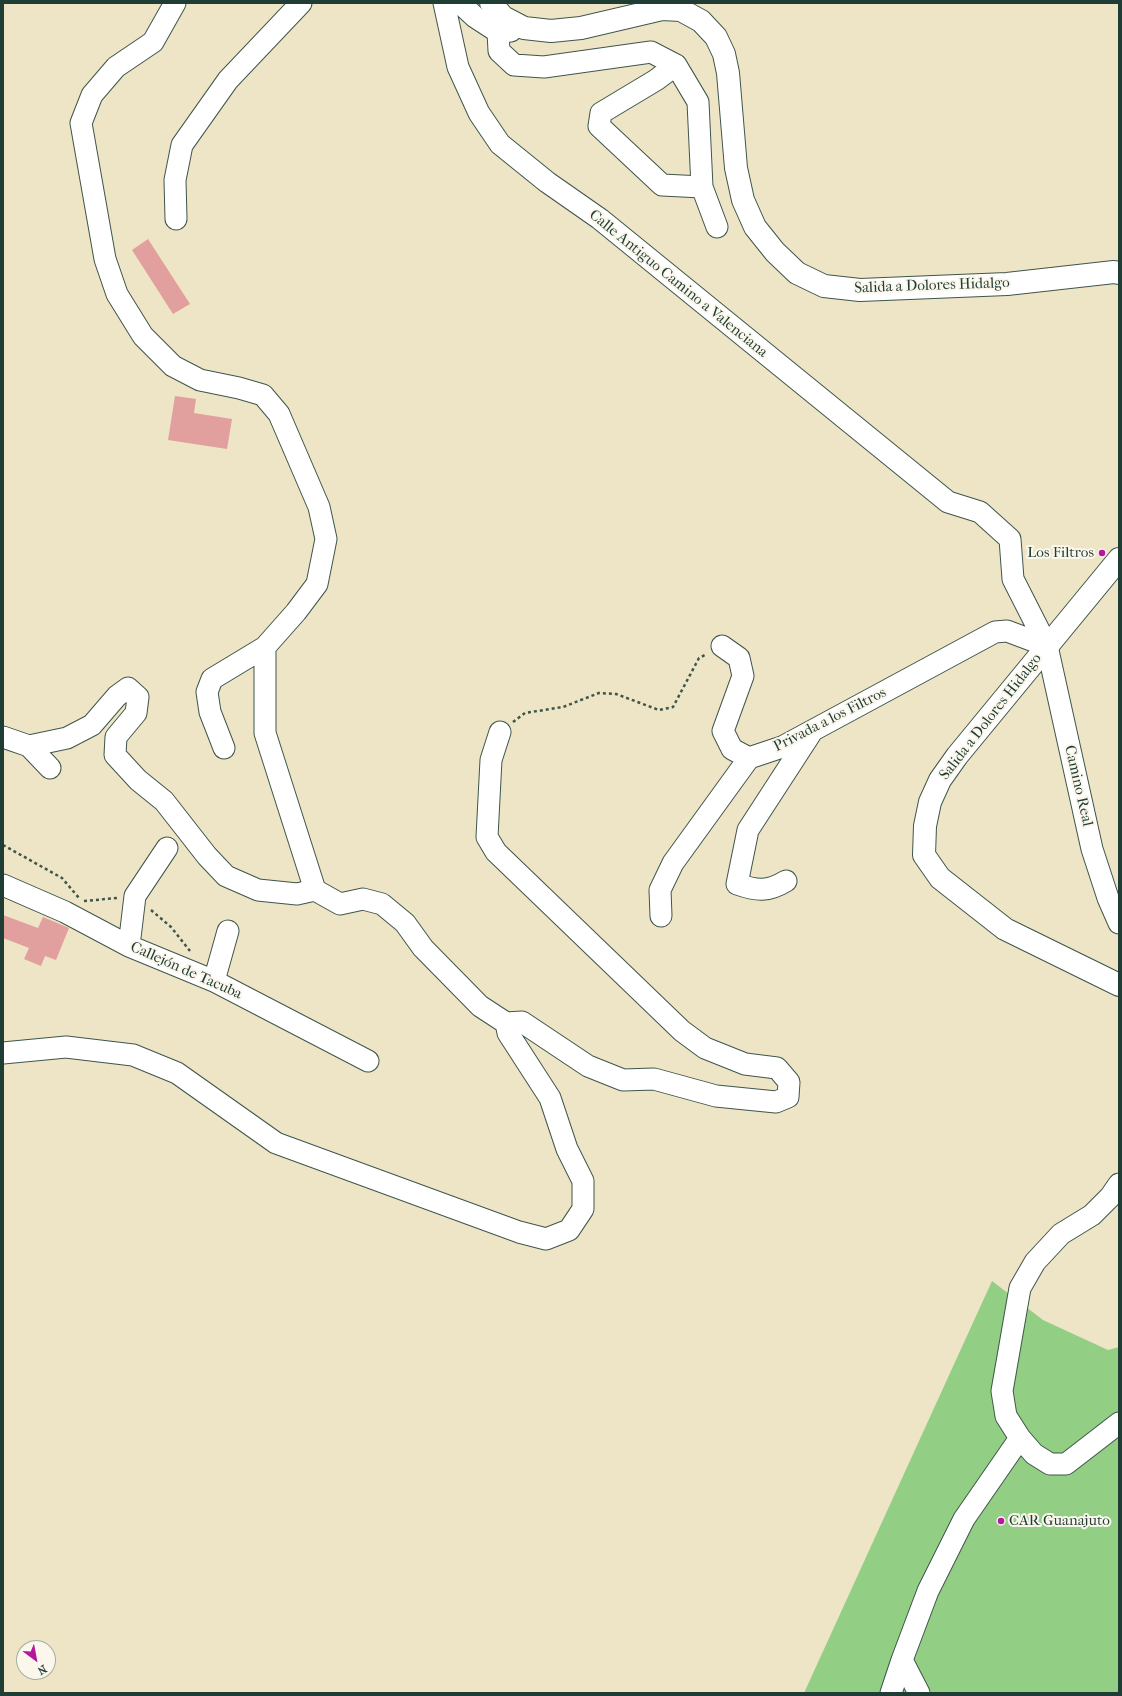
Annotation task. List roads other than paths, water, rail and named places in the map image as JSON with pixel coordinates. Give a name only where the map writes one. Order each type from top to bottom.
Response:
[{"type":"main road","name":"Salida a Dolores Hidalgo","points":[[491,3],[503,17],[524,28],[551,31],[581,28],[662,9],[681,10],[701,21],[716,37],[724,54],[728,73],[736,168],[743,200],[755,227],[775,252],[797,273],[824,286],[860,290],[1007,284],[1114,272],[1119,273]]},
{"type":"main road","name":"Salida a Dolores Hidalgo","points":[[1119,559],[957,756],[940,780],[930,802],[924,826],[924,855],[940,878],[1005,929],[1119,985]]},
{"type":"street","points":[[175,3],[153,42],[116,67],[92,95],[81,123],[105,259],[117,294],[143,336],[173,366],[200,380],[239,388],[263,395],[279,414],[319,507],[326,539],[317,584],[296,612],[265,647],[212,679],[208,692],[210,712],[224,748]]},
{"type":"street","points":[[176,219],[175,180],[182,145],[228,80],[301,3]]},
{"type":"street","name":"Calle Antiguo Camino a Valenciana","points":[[444,3],[458,67],[479,113],[500,144],[547,182],[600,219],[948,502],[980,512],[1010,540],[1013,579],[1047,646]]},
{"type":"street","points":[[460,3],[475,17],[498,32],[530,29]]},
{"type":"street","points":[[498,32],[499,51],[514,65],[544,67],[651,52],[676,65],[698,102],[702,187],[717,227]]},
{"type":"street","points":[[676,65],[656,80],[601,113],[599,126],[662,185],[702,187]]},
{"type":"street","name":"Privada a los Filtros","points":[[749,758],[782,747],[995,632],[1007,631],[1047,646]]},
{"type":"street","points":[[661,916],[660,890],[673,863],[749,758],[732,748],[723,731],[743,676],[739,658],[722,646]]},
{"type":"street","name":"Camino Real","points":[[1047,646],[1092,849],[1108,898],[1119,923]]},
{"type":"street","points":[[265,647],[265,733],[316,890],[340,904],[363,898],[382,904],[404,923],[423,948],[480,1006],[506,1023],[522,1022],[588,1066],[623,1080],[654,1079],[716,1096],[776,1102],[788,1097],[789,1082],[777,1068],[745,1064],[705,1048],[682,1031],[496,852],[487,837],[490,760],[500,732]]},
{"type":"street","points":[[29,746],[67,738],[92,725],[117,696],[128,688],[138,697],[136,713],[116,737],[115,755],[138,780],[164,801],[207,856],[226,876],[258,890],[297,894],[316,890]]},
{"type":"street","points":[[786,881],[774,889],[751,889],[737,884],[748,830],[813,731]]},
{"type":"street","points":[[3,737],[29,746],[50,768]]},
{"type":"street","points":[[130,946],[135,896],[167,848]]},
{"type":"street","name":"Callejón de Tacuba","points":[[3,886],[65,912],[130,946],[214,981],[368,1061]]},
{"type":"street","points":[[214,981],[228,931]]},
{"type":"street","points":[[3,1053],[66,1047],[133,1055],[177,1073],[276,1143],[518,1232],[546,1239],[569,1230],[583,1209],[583,1181],[567,1149],[550,1098],[508,1033],[506,1023]]},
{"type":"street","points":[[1119,1184],[1110,1197],[1092,1215],[1061,1234],[1035,1262],[1020,1288],[1002,1390],[1006,1416],[1020,1438],[1034,1454],[1050,1464],[1066,1464],[1119,1423]]},
{"type":"street","points":[[891,1693],[928,1592],[964,1520],[1020,1438]]},
{"type":"street","points":[[902,1660],[919,1693]]},
{"type":"place","name":"Los Filtros","points":[[1102,553]]},
{"type":"place","name":"CAR Guanajuto","points":[[1001,1521]]}]
